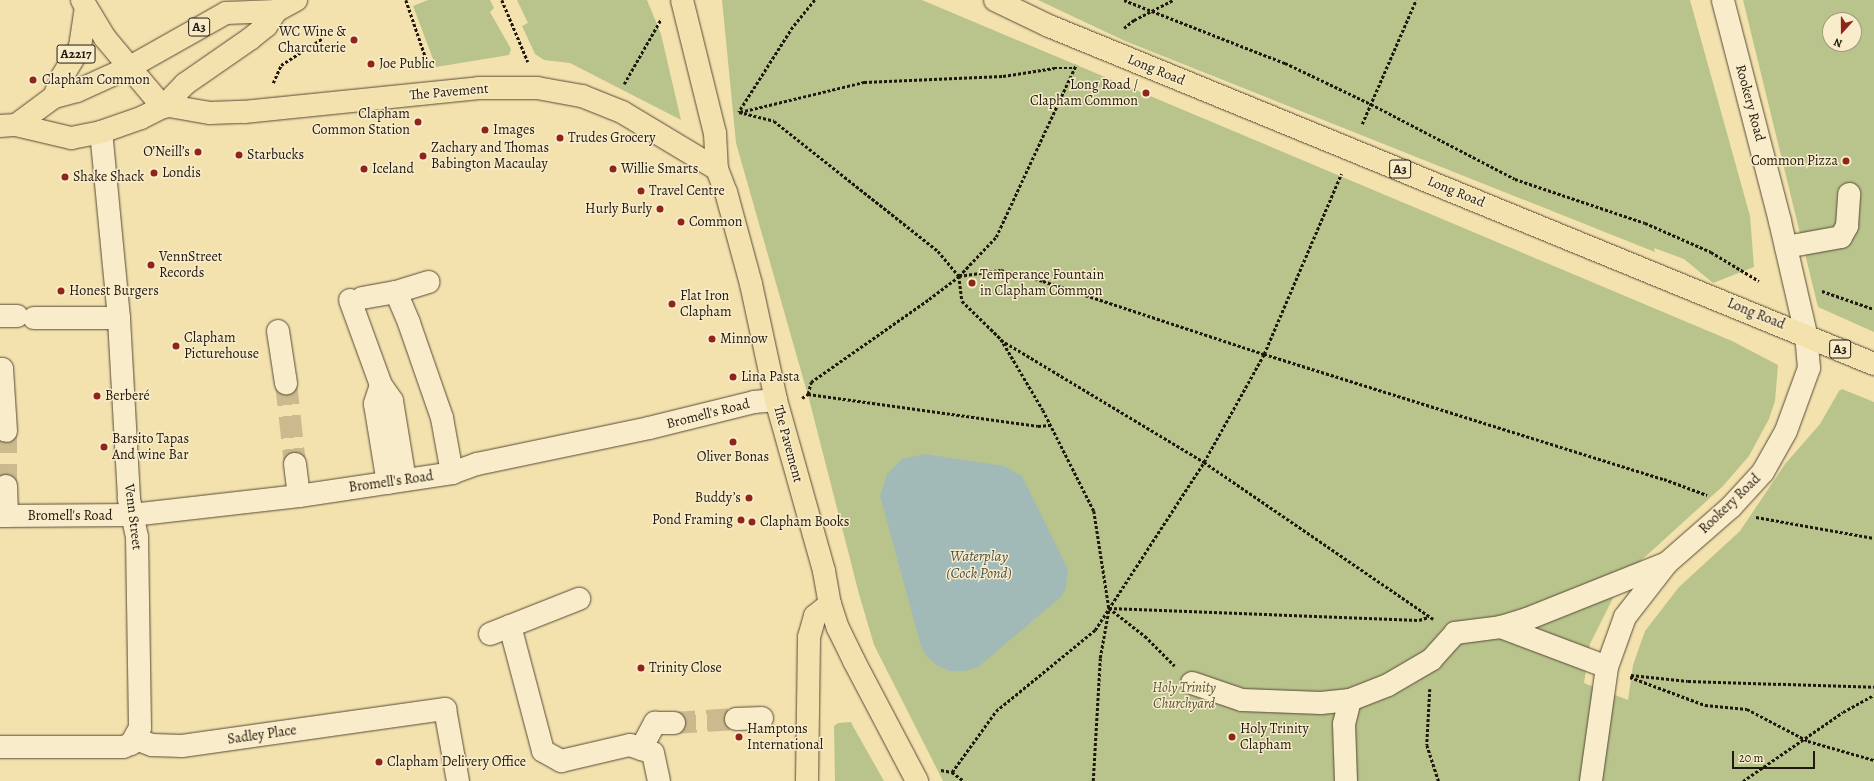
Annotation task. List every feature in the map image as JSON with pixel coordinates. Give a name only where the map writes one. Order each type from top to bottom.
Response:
[{"type":"main road","name":"A3","points":[[8,126],[54,97],[77,91],[130,67],[226,13],[276,11],[296,0]]},
{"type":"main road","name":"The Pavement","points":[[682,0],[715,133],[717,168],[726,192],[749,277],[776,400],[824,571],[830,604],[838,628],[850,654],[925,775]]},
{"type":"main road","name":"Long Road","points":[[995,0],[1049,26],[1806,334],[1874,364]]},
{"type":"main road","name":"A2217","points":[[84,4],[105,38],[163,107]]},
{"type":"main road","name":"A2217","points":[[54,97],[62,77],[80,47],[84,4]]},
{"type":"main road","name":"A3","points":[[8,126],[71,138],[101,132],[163,107],[185,84],[250,40],[266,26],[276,11]]},
{"type":"main road","name":"The Pavement","points":[[163,107],[210,113],[244,112],[479,88],[537,88],[582,96],[622,112],[717,168]]},
{"type":"main road","points":[[807,781],[809,637],[814,616],[830,604]]},
{"type":"street","name":"Rookery Road","points":[[1592,781],[1625,617],[1667,563],[1731,506],[1763,472],[1786,431],[1806,380],[1808,368],[1806,334],[1786,247],[1723,0]]},
{"type":"street","name":"Venn Street","points":[[101,132],[119,318],[132,515],[137,537],[140,634],[140,728],[136,739]]},
{"type":"street","points":[[1786,247],[1841,237],[1847,226],[1849,194]]},
{"type":"street","points":[[396,481],[375,404],[381,385],[356,299],[396,292],[429,282]]},
{"type":"street","points":[[396,292],[409,323],[442,418],[452,474]]},
{"type":"street","points":[[17,317],[119,318]]},
{"type":"street","points":[[278,332],[286,383]]},
{"type":"street","points":[[0,369],[2,369],[6,431]]},
{"type":"street","name":"Bromell's Road","points":[[3,516],[132,515],[299,496],[452,474],[477,464],[649,428],[736,407],[776,400]]},
{"type":"street","points":[[295,464],[299,496]]},
{"type":"street","points":[[3,516],[6,486]]},
{"type":"street","points":[[1192,683],[1242,700],[1321,703],[1350,700],[1388,685],[1431,660],[1456,633],[1502,627],[1667,563]]},
{"type":"street","points":[[490,634],[579,599]]},
{"type":"street","points":[[510,626],[543,751],[561,761],[630,745],[653,753],[660,781]]},
{"type":"street","points":[[1502,627],[1614,670]]},
{"type":"street","points":[[1346,781],[1344,724],[1350,700]]},
{"type":"street","name":"Sadley Place","points":[[136,739],[152,745],[182,746],[445,709],[458,781]]},
{"type":"street","points":[[736,719],[762,718]]},
{"type":"street","points":[[641,749],[655,723],[674,723]]},
{"type":"street","points":[[0,747],[123,747],[131,744],[136,739]]},
{"type":"path","points":[[406,0],[430,70]]},
{"type":"path","points":[[502,0],[530,68]]},
{"type":"path","points":[[739,112],[793,27],[815,0]]},
{"type":"path","points":[[1124,0],[1150,12],[1285,63],[1371,104],[1515,179],[1645,223],[1711,252],[1759,281]]},
{"type":"path","points":[[1125,29],[1134,20],[1166,2],[1173,0]]},
{"type":"path","points":[[1362,124],[1416,0]]},
{"type":"path","points":[[622,86],[662,17]]},
{"type":"path","points":[[273,83],[281,65],[323,38]]},
{"type":"path","points":[[733,113],[864,82],[1003,76],[1054,68],[1075,68],[996,237],[959,276],[811,382],[808,394],[798,401]]},
{"type":"path","points":[[739,112],[774,121],[938,251],[959,276],[962,301],[1001,340],[1204,462],[1429,617],[1456,633]]},
{"type":"path","points":[[952,772],[996,711],[1095,630],[1204,462],[1264,354],[1342,170]]},
{"type":"path","points":[[959,276],[1001,270],[1043,281],[1264,354],[1664,479],[1715,498]]},
{"type":"path","points":[[1001,340],[1050,425],[1094,511],[1109,608],[1100,658],[1093,781]]},
{"type":"path","points":[[808,394],[1038,426],[1050,425]]},
{"type":"path","points":[[1748,516],[1874,538]]},
{"type":"path","points":[[1109,608],[1420,620],[1429,617]]},
{"type":"path","points":[[1109,608],[1145,636],[1192,683]]},
{"type":"path","points":[[1431,660],[1427,745],[1438,781]]},
{"type":"path","points":[[1614,670],[1705,705],[1747,709],[1805,738],[1874,760]]},
{"type":"path","points":[[1629,674],[1696,681],[1874,687]]},
{"type":"path","points":[[1743,781],[1843,712],[1874,695]]},
{"type":"path","points":[[925,775],[952,772],[964,781]]},
{"type":"green space","points":[[428,0],[490,0],[494,8],[490,12],[511,49],[509,55],[436,67],[413,6]]},
{"type":"green space","points":[[517,0],[647,0],[661,34],[681,120],[570,63],[544,60],[535,54],[522,26],[528,23]]},
{"type":"green space","name":"Holy Trinity Churchyard","points":[[722,0],[922,0],[1732,341],[1778,365],[1775,401],[1769,419],[1749,456],[1723,486],[1634,567],[1614,596],[1590,644],[1584,683],[1628,700],[1633,665],[1645,631],[1679,587],[1740,531],[1785,464],[1820,424],[1839,391],[1842,389],[1874,402],[1874,781],[943,781],[874,645],[859,594],[809,399],[736,143]]},
{"type":"green space","points":[[1038,0],[1690,0],[1750,216],[1754,267],[1713,283],[1684,259],[1654,248],[1655,252],[1125,41]]},
{"type":"green space","points":[[1743,0],[1874,0],[1874,332],[1818,307]]},
{"type":"green space","points":[[851,722],[884,781],[835,781],[834,726],[838,723]]},
{"type":"water","name":"Waterplay (Cock Pond)","points":[[925,454],[1004,466],[1022,476],[1068,569],[1066,588],[1061,597],[978,667],[965,671],[950,671],[936,665],[928,658],[921,646],[880,496],[887,474],[902,459]]},
{"type":"tunnel","points":[[286,383],[295,464]]},
{"type":"tunnel","points":[[6,431],[6,486]]},
{"type":"tunnel","points":[[674,723],[736,719]]},
{"type":"place","name":"WC Wine & Charcuterie","points":[[354,40]]},
{"type":"place","name":"Joe Public","points":[[371,64]]},
{"type":"place","name":"Clapham Common","points":[[33,80]]},
{"type":"place","name":"Long Road / Clapham Common","points":[[1146,93]]},
{"type":"place","name":"Clapham Common Station","points":[[418,122]]},
{"type":"place","name":"Images","points":[[485,130]]},
{"type":"place","name":"Trudes Grocery","points":[[560,138]]},
{"type":"place","name":"O’Neill’s","points":[[198,152]]},
{"type":"place","name":"Starbucks","points":[[239,155]]},
{"type":"place","name":"Zachary and Thomas Babington Macaulay","points":[[423,156]]},
{"type":"place","name":"Common Pizza","points":[[1846,161]]},
{"type":"place","name":"Iceland","points":[[364,169]]},
{"type":"place","name":"Willie Smarts","points":[[613,169]]},
{"type":"place","name":"Londis","points":[[154,173]]},
{"type":"place","name":"Shake Shack","points":[[65,177]]},
{"type":"place","name":"Travel Centre","points":[[641,191]]},
{"type":"place","name":"Hurly Burly","points":[[660,209]]},
{"type":"place","name":"Common","points":[[681,222]]},
{"type":"place","name":"VennStreet Records","points":[[151,265]]},
{"type":"place","name":"Temperance Fountain in Clapham Common","points":[[972,283]]},
{"type":"place","name":"Honest Burgers","points":[[61,291]]},
{"type":"place","name":"Flat Iron Clapham","points":[[672,304]]},
{"type":"place","name":"Minnow","points":[[712,339]]},
{"type":"place","name":"Clapham Picturehouse","points":[[176,346]]},
{"type":"place","name":"Lina Pasta","points":[[733,377]]},
{"type":"place","name":"Berberé","points":[[97,396]]},
{"type":"place","name":"Oliver Bonas","points":[[733,442]]},
{"type":"place","name":"Barsito Tapas And wine Bar","points":[[104,447]]},
{"type":"place","name":"Buddy’s","points":[[749,498]]},
{"type":"place","name":"Pond Framing","points":[[741,520]]},
{"type":"place","name":"Clapham Books","points":[[752,522]]},
{"type":"place","name":"Trinity Close","points":[[641,668]]},
{"type":"place","name":"Hamptons International","points":[[739,737]]},
{"type":"place","name":"Holy Trinity Clapham","points":[[1232,737]]},
{"type":"place","name":"Clapham Delivery Office","points":[[379,762]]}]
